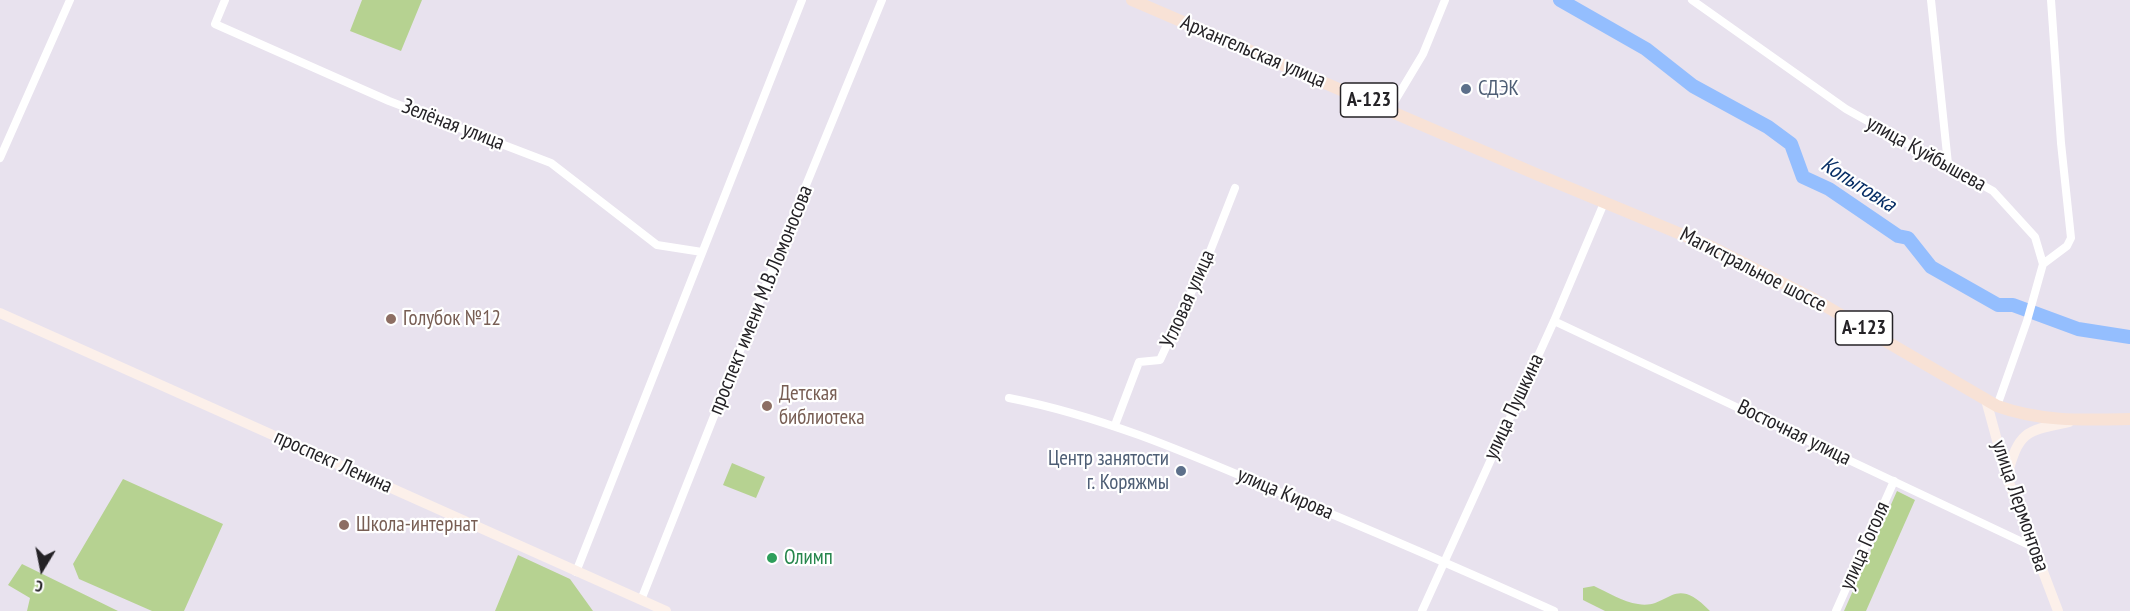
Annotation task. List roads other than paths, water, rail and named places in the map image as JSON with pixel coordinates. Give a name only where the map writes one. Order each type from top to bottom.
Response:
[{"type":"main road","name":"Архангельская улица","points":[[1132,0],[1390,109],[1604,203]]},
{"type":"main road","name":"Магистральное шоссе","points":[[1604,203],[1684,234],[1749,265],[1868,330],[1991,403],[2021,415],[2048,419],[2130,419]]},
{"type":"street","points":[[0,158],[70,0]]},
{"type":"street","name":"Зелёная улица","points":[[225,0],[215,24],[389,101],[551,163],[657,245],[702,252]]},
{"type":"street","points":[[576,572],[802,0]]},
{"type":"street","name":"проспект имени М.В.Ломоносова","points":[[641,600],[882,0]]},
{"type":"street","points":[[1390,109],[1423,54],[1445,0]]},
{"type":"street","name":"улица Куйбышева","points":[[1692,0],[1846,109],[1993,191],[2035,237],[2043,264]]},
{"type":"street","points":[[1930,0],[1948,164]]},
{"type":"street","points":[[1991,403],[2027,321],[2043,264],[2067,246],[2071,238],[2061,143],[2051,0]]},
{"type":"street","name":"Угловая улица","points":[[1115,425],[1139,362],[1160,360],[1209,254],[1235,188]]},
{"type":"street","name":"улица Пушкина","points":[[1422,611],[1554,321],[1604,203]]},
{"type":"street","name":"проспект Ленина","points":[[0,313],[666,611]]},
{"type":"street","name":"Восточная улица","points":[[1554,321],[2033,547]]},
{"type":"street","name":"улица Кирова","points":[[1009,398],[1056,407],[1115,425],[1444,562],[1554,611]]},
{"type":"street","name":"улица Лермонтова","points":[[1991,403],[2007,477],[2058,611]]},
{"type":"street","points":[[2007,477],[2014,449],[2022,437],[2036,429],[2080,420]]},
{"type":"street","name":"улица Гоголя","points":[[1836,611],[1894,481]]},
{"type":"waterway","name":"Копытовка","points":[[1560,0],[1646,49],[1693,86],[1768,127],[1791,144],[1803,177],[1829,189],[1898,236],[1908,238],[1931,267],[1998,305],[2013,305],[2078,329],[2130,337]]},
{"type":"place","name":"СДЭК","points":[[1466,89]]},
{"type":"place","name":"Голубок №12","points":[[391,319]]},
{"type":"place","name":"Детская библиотека","points":[[767,406]]},
{"type":"place","name":"Центр занятости г. Коряжмы","points":[[1181,471]]},
{"type":"place","name":"Школа-интернат","points":[[344,525]]},
{"type":"place","name":"Олимп","points":[[772,558]]}]
